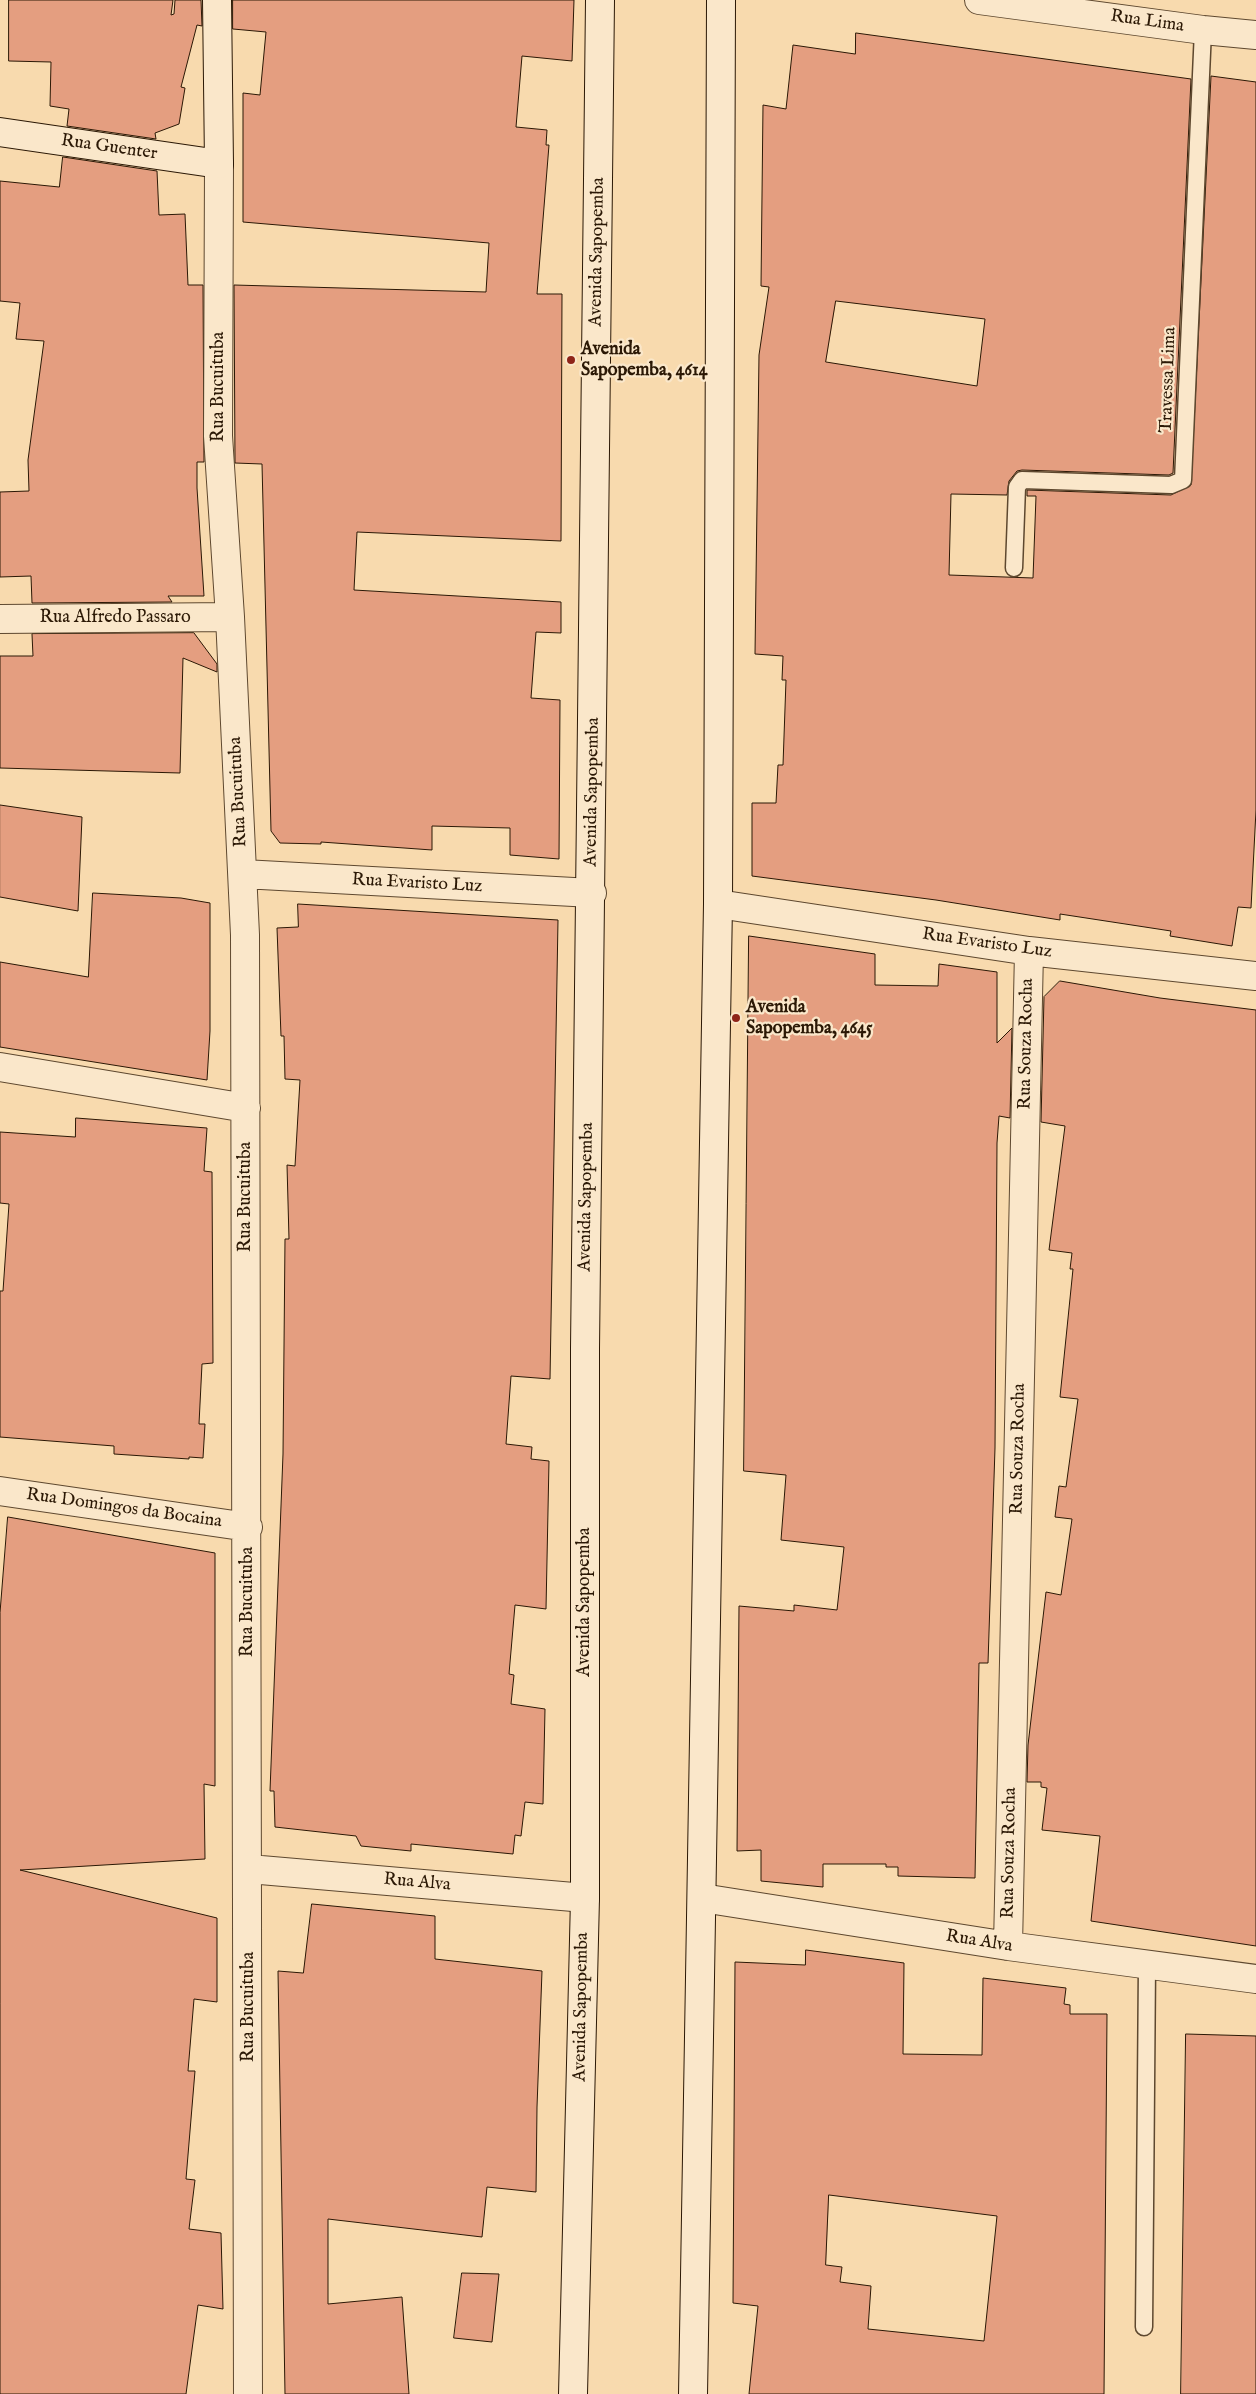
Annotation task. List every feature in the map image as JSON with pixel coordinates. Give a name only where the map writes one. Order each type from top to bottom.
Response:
[{"type":"street","name":"Rua Bucuituba","points":[[217,0],[219,164],[218,436],[230,617],[245,935],[249,1868],[248,2394]]},
{"type":"street","name":"Avenida Sapopemba","points":[[573,2394],[585,1898],[585,1348],[592,893],[600,0]]},
{"type":"street","points":[[693,2394],[718,904],[721,0]]},
{"type":"street","name":"Rua Lima","points":[[979,0],[1203,30],[1256,35]]},
{"type":"street","name":"Rua Guenter","points":[[0,132],[219,164]]},
{"type":"street","name":"Rua Alfredo Passaro","points":[[0,619],[230,617]]},
{"type":"street","name":"Rua Evaristo Luz","points":[[242,874],[592,893]]},
{"type":"street","name":"Rua Evaristo Luz","points":[[718,904],[1029,951],[1256,976]]},
{"type":"street","name":"Rua Souza Rocha","points":[[1008,1946],[1029,951]]},
{"type":"street","points":[[0,1067],[246,1108]]},
{"type":"street","name":"Rua Domingos da Bocaina","points":[[0,1490],[248,1527]]},
{"type":"street","name":"Rua Alva","points":[[249,1868],[585,1898]]},
{"type":"street","name":"Rua Alva","points":[[702,1898],[1008,1946],[1256,1979]]},
{"type":"lane","name":"Travessa Lima","points":[[1014,568],[1017,487],[1022,480],[1171,485],[1183,480],[1203,30]]},
{"type":"lane","points":[[1144,2327],[1147,1965]]},
{"type":"building","points":[[9,0],[173,0],[171,15],[174,14],[175,0],[201,0],[202,26],[197,25],[181,87],[185,88],[179,124],[155,133],[156,139],[67,126],[69,109],[50,106],[51,62],[9,61]]},
{"type":"building","points":[[233,0],[574,0],[572,61],[522,56],[516,127],[547,130],[546,145],[549,145],[537,294],[562,294],[561,541],[357,532],[354,590],[561,602],[561,633],[536,632],[531,698],[560,700],[559,859],[510,855],[510,828],[432,826],[432,850],[321,842],[321,844],[280,843],[271,831],[262,464],[235,463],[234,285],[486,292],[489,243],[243,222],[243,93],[260,95],[266,32],[233,29]]},
{"type":"building","points":[[856,33],[1191,79],[1173,473],[1169,475],[1022,470],[1017,471],[1009,481],[1007,495],[951,494],[949,575],[1033,578],[1036,496],[1027,496],[1027,490],[1171,495],[1191,485],[1211,76],[1256,82],[1256,810],[1251,908],[1238,907],[1232,946],[1170,936],[1171,931],[1060,914],[1060,920],[936,900],[752,876],[752,803],[776,803],[778,765],[783,765],[786,680],[782,680],[783,656],[755,654],[759,355],[769,287],[761,286],[763,105],[786,109],[793,45],[855,54]],"holes":[[[836,301],[985,319],[977,386],[826,362]]]},
{"type":"building","points":[[63,157],[157,171],[159,215],[185,214],[188,285],[203,285],[204,462],[197,462],[197,488],[204,596],[168,596],[172,602],[32,603],[31,576],[0,577],[0,492],[29,491],[28,460],[44,341],[16,339],[20,303],[0,301],[0,181],[59,187]]},
{"type":"building","points":[[194,633],[217,664],[217,672],[183,658],[180,773],[0,768],[0,656],[33,656],[32,634]]},
{"type":"building","points":[[0,805],[82,817],[78,911],[0,897]]},
{"type":"building","points":[[93,893],[181,898],[210,903],[210,1031],[207,1080],[0,1047],[0,962],[88,977]]},
{"type":"building","points":[[298,904],[558,920],[550,1379],[511,1376],[506,1444],[532,1447],[531,1459],[549,1461],[546,1609],[515,1605],[509,1674],[514,1675],[511,1704],[545,1709],[543,1804],[525,1802],[521,1836],[515,1835],[513,1854],[411,1844],[411,1851],[361,1846],[356,1836],[275,1827],[274,1791],[270,1791],[283,1454],[285,1239],[289,1239],[287,1165],[295,1166],[300,1080],[285,1079],[284,1036],[281,1036],[277,928],[298,927]]},
{"type":"building","points":[[749,936],[875,954],[875,985],[938,986],[939,964],[997,972],[997,1043],[1012,1028],[1010,1118],[999,1116],[997,1143],[995,1448],[988,1663],[979,1663],[975,1878],[898,1876],[898,1867],[886,1867],[886,1864],[823,1864],[823,1887],[761,1881],[761,1850],[737,1851],[739,1606],[794,1611],[794,1605],[837,1610],[844,1547],[781,1540],[786,1475],[744,1471]]},
{"type":"building","points":[[1060,981],[1160,998],[1256,1010],[1256,1946],[1091,1921],[1100,1836],[1042,1830],[1047,1788],[1041,1787],[1041,1782],[1027,1782],[1028,1745],[1046,1592],[1061,1595],[1072,1519],[1055,1517],[1059,1486],[1066,1487],[1078,1399],[1060,1397],[1073,1269],[1070,1269],[1072,1253],[1049,1250],[1065,1126],[1041,1122],[1044,997]]},
{"type":"building","points":[[76,1118],[207,1128],[204,1171],[212,1172],[213,1363],[202,1364],[199,1424],[205,1424],[203,1458],[189,1457],[189,1459],[114,1454],[114,1446],[0,1437],[0,1291],[3,1291],[9,1204],[0,1203],[0,1132],[75,1137]]},
{"type":"building","points":[[8,1517],[215,1553],[215,1786],[204,1784],[205,1859],[20,1870],[217,1918],[217,2002],[194,1999],[188,2071],[195,2071],[186,2179],[195,2180],[189,2229],[221,2233],[223,2309],[198,2305],[186,2394],[0,2394],[0,1613]]},
{"type":"building","points":[[312,1904],[435,1916],[435,1959],[542,1971],[536,2192],[487,2187],[482,2237],[328,2219],[328,2304],[402,2297],[409,2394],[285,2394],[278,1971],[303,1973]]},
{"type":"building","points":[[806,1950],[904,1963],[903,2054],[982,2055],[983,1978],[1066,1988],[1064,2004],[1070,2005],[1070,2014],[1107,2014],[1104,2394],[749,2394],[758,2306],[733,2303],[735,1962],[805,1965]],"holes":[[[829,2195],[997,2216],[984,2341],[868,2329],[871,2286],[840,2282],[842,2267],[826,2265]]]},
{"type":"building","points":[[1186,2034],[1256,2036],[1256,2394],[1181,2394]]},
{"type":"building","points":[[462,2273],[499,2274],[492,2342],[454,2338]]},
{"type":"place","name":"Avenida Sapopemba, 4614","points":[[571,360]]},
{"type":"place","name":"Avenida Sapopemba, 4645","points":[[736,1018]]}]
